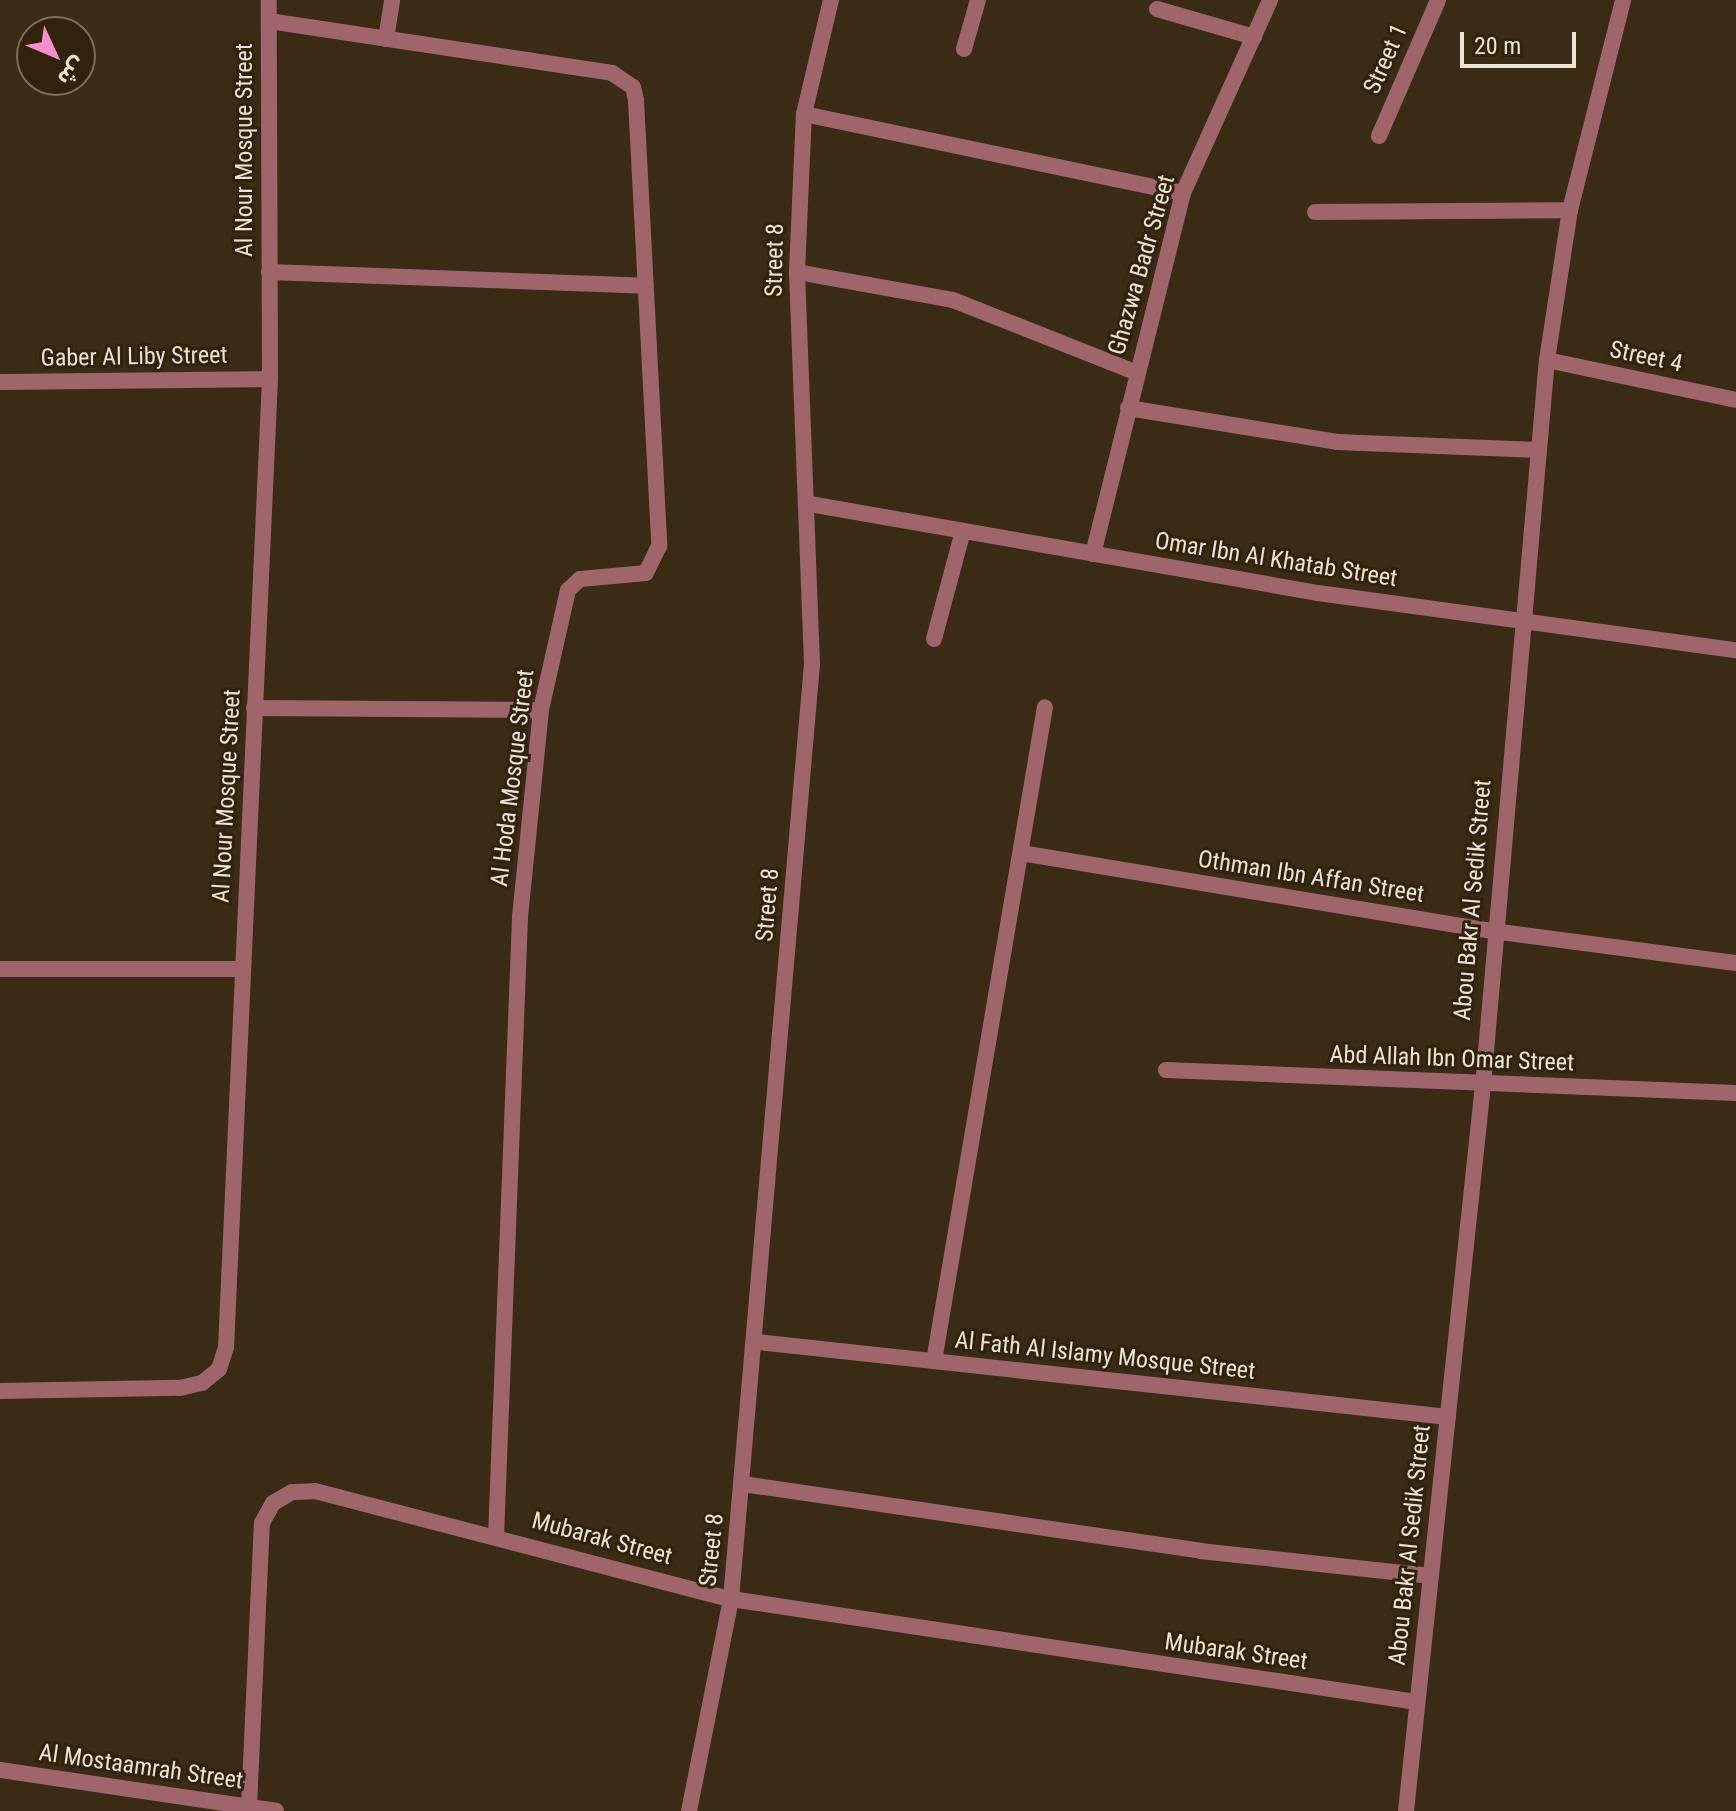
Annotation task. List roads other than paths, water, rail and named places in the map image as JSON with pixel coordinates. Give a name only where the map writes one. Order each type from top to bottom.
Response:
[{"type":"street","name":"Al Nour Mosque Street","points":[[0,1391],[180,1388],[202,1383],[219,1369],[243,969],[270,379],[269,0]]},
{"type":"street","points":[[386,39],[392,0]]},
{"type":"street","name":"Street 8","points":[[689,1811],[731,1599],[757,1342],[812,664],[810,504],[797,272],[804,114],[831,0]]},
{"type":"street","points":[[964,49],[978,0]]},
{"type":"street","name":"Ghazwa Badr Street","points":[[1093,554],[1183,193],[1270,0]]},
{"type":"street","name":"Street 1","points":[[1379,136],[1438,0]]},
{"type":"street","name":"Abou Bakr Al Sedik Street","points":[[1406,1811],[1483,1085],[1493,931],[1547,360],[1570,210],[1623,0]]},
{"type":"street","points":[[1157,9],[1254,37]]},
{"type":"street","name":"Al Hoda Mosque Street","points":[[269,21],[624,78],[636,100],[657,562],[646,573],[580,579],[568,590],[541,710],[520,918],[496,1536]]},
{"type":"street","points":[[804,114],[1183,193]]},
{"type":"street","points":[[1315,212],[1570,210]]},
{"type":"street","points":[[269,272],[646,286]]},
{"type":"street","points":[[797,272],[953,300],[1137,373]]},
{"type":"street","name":"Street 4","points":[[1547,360],[1736,400]]},
{"type":"street","name":"Gaber Al Liby Street","points":[[0,382],[270,379]]},
{"type":"street","points":[[1128,408],[1337,442],[1539,450]]},
{"type":"street","name":"Omar Ibn Al Khatab Street","points":[[810,504],[1420,608],[1523,616],[1736,650]]},
{"type":"street","points":[[934,639],[963,531]]},
{"type":"street","points":[[934,1361],[1045,707]]},
{"type":"street","points":[[254,708],[541,710]]},
{"type":"street","name":"Othman Ibn Affan Street","points":[[1021,853],[1493,931],[1736,963]]},
{"type":"street","points":[[0,969],[243,969]]},
{"type":"street","name":"Abd Allah Ibn Omar Street","points":[[1166,1070],[1736,1093]]},
{"type":"street","name":"Al Fath Al Islamy Mosque Street","points":[[757,1342],[1448,1417]]},
{"type":"street","points":[[743,1484],[1002,1525],[1431,1576]]},
{"type":"street","name":"Mubarak Street","points":[[249,1807],[262,1523],[273,1503],[315,1491],[731,1599],[1417,1702]]},
{"type":"street","name":"Al Mostaamrah Street","points":[[0,1770],[186,1805],[276,1811]]}]
